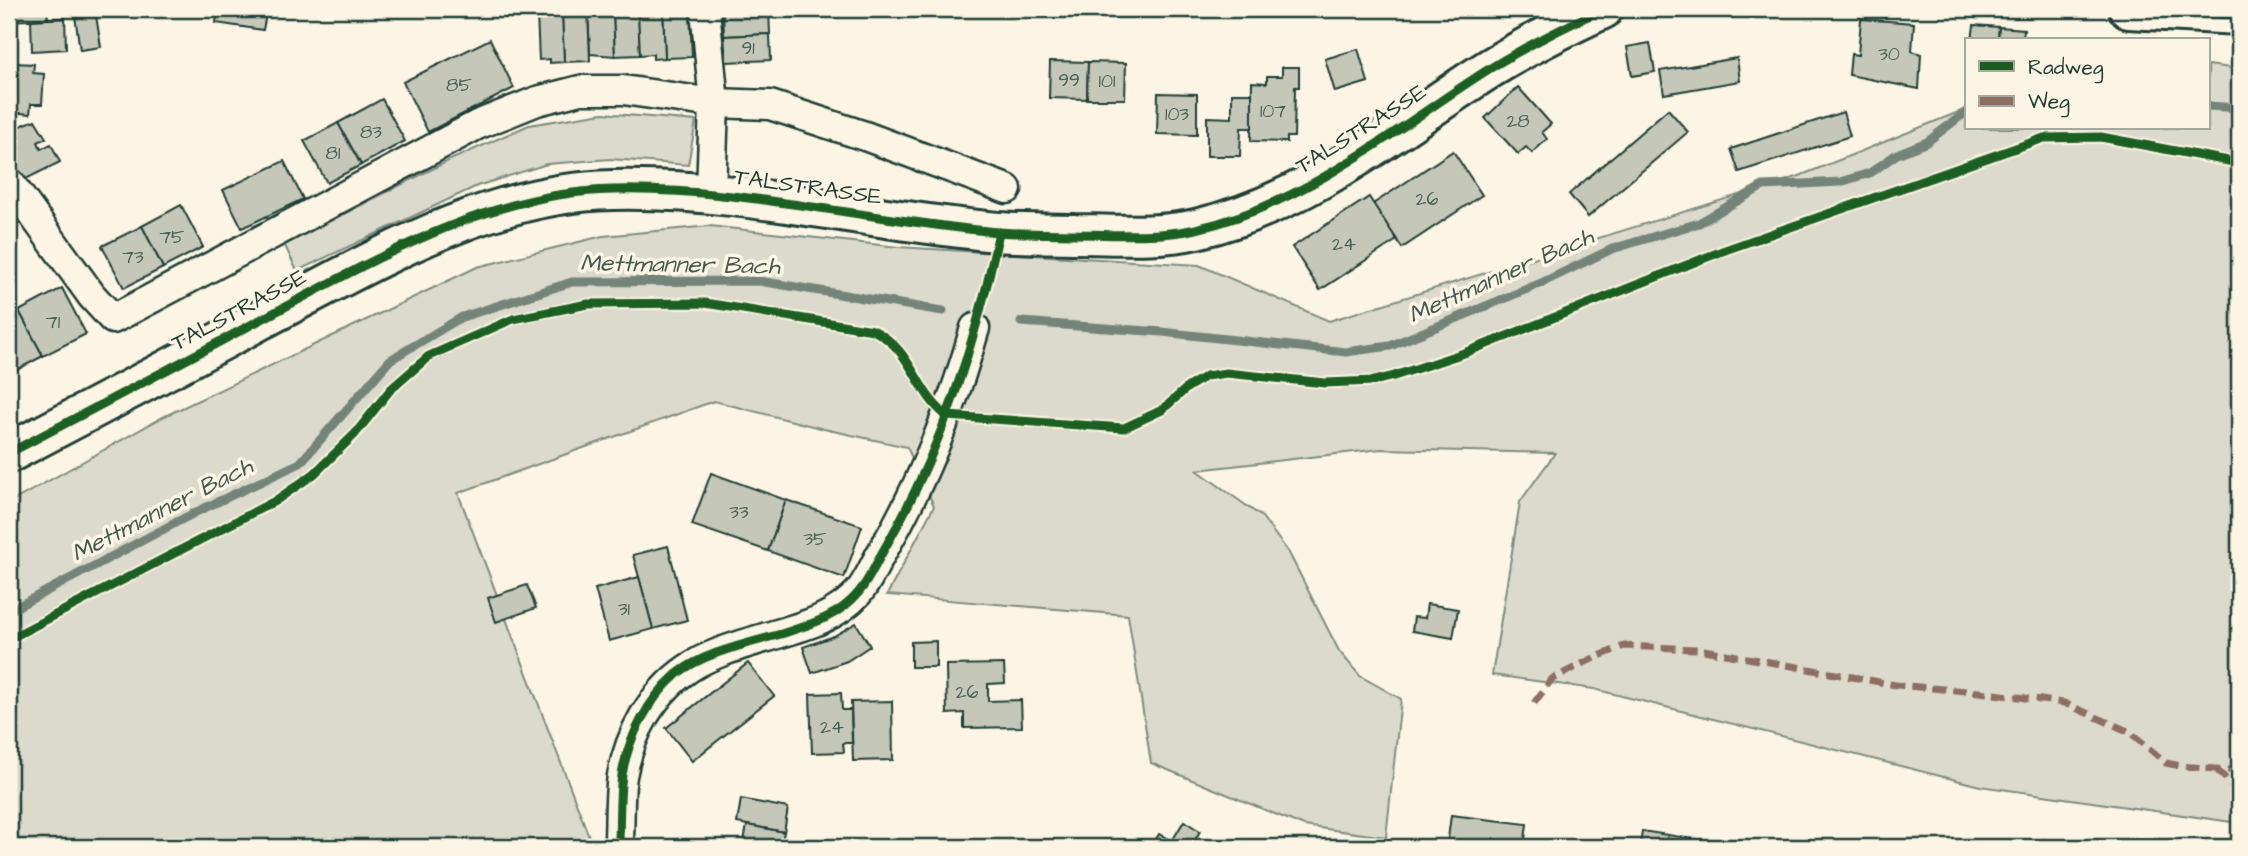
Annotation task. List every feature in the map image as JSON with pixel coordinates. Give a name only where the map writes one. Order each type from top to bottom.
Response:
[{"type":"main road","name":"TALSTRASSE","points":[[9,453],[393,251],[484,213],[538,198],[610,189],[711,193],[999,232],[1145,235],[1190,230],[1243,217],[1348,164],[1488,69],[1551,33],[1603,9]]},
{"type":"main road","points":[[2129,9],[2239,15]]},
{"type":"street","name":"TALSTRASSE","points":[[705,9],[713,103],[711,193]]},
{"type":"street","points":[[10,183],[92,296],[113,319],[477,125],[537,101],[580,90],[622,90],[713,103],[769,105],[865,136],[1007,189]]},
{"type":"street","points":[[621,847],[619,839],[622,776],[626,758],[637,728],[655,699],[678,674],[703,660],[818,622],[841,609],[859,592],[901,520],[947,416],[975,328]]},
{"type":"shaded area","points":[[2210,65],[2239,69],[2239,823],[1980,786],[1594,689],[1492,675],[1520,502],[1555,453],[1381,449],[1197,470],[1262,517],[1289,553],[1339,651],[1360,676],[1401,699],[1386,837],[1304,826],[1151,763],[1128,615],[887,595],[934,506],[907,447],[714,401],[458,493],[593,847],[9,847],[9,503],[163,417],[477,267],[603,236],[710,226],[898,247],[1199,265],[1329,321],[1797,177],[1965,109],[1965,130],[2210,130]]},
{"type":"shaded area","points":[[603,113],[696,121],[688,165],[610,159],[547,164],[477,186],[297,271],[284,244],[448,161],[529,125]]},
{"type":"building","points":[[9,9],[47,9],[48,19],[9,21]]},
{"type":"building","points":[[74,9],[95,9],[101,47],[80,50]]},
{"type":"building","points":[[218,9],[267,9],[263,30],[216,23]]},
{"type":"building","points":[[588,9],[613,9],[615,56],[590,54]]},
{"type":"building","points":[[613,9],[638,9],[640,55],[615,56]]},
{"type":"building","points":[[690,9],[692,57],[665,58],[663,10]]},
{"type":"building","points":[[769,9],[770,34],[724,36],[723,10]]},
{"type":"building","points":[[663,10],[665,58],[653,59],[653,54],[640,55],[638,11]]},
{"type":"building","points":[[588,12],[590,61],[564,62],[562,14]]},
{"type":"building","points":[[537,14],[562,14],[564,62],[550,63],[550,59],[539,60]]},
{"type":"building","points":[[65,18],[66,49],[32,51],[31,20]]},
{"type":"building","points":[[1861,19],[1914,23],[1912,51],[1921,54],[1919,89],[1849,75],[1851,54],[1858,55]]},
{"type":"building","points":[[1974,25],[1999,27],[1998,38],[1972,38]]},
{"type":"building","points":[[1999,27],[2024,29],[2023,38],[1998,38]]},
{"type":"building","points":[[770,34],[771,60],[726,62],[724,36]]},
{"type":"building","points":[[490,39],[514,88],[428,132],[403,82]]},
{"type":"building","points":[[1650,43],[1655,72],[1632,76],[1627,47]]},
{"type":"building","points":[[1358,49],[1368,82],[1335,92],[1325,59]]},
{"type":"building","points":[[1737,58],[1740,81],[1664,94],[1660,71]]},
{"type":"building","points":[[1050,61],[1088,62],[1087,99],[1049,98]]},
{"type":"building","points":[[1088,62],[1126,63],[1125,99],[1087,99]]},
{"type":"building","points":[[14,63],[34,64],[33,73],[44,74],[42,104],[31,104],[30,114],[10,112]]},
{"type":"building","points":[[1282,67],[1299,67],[1299,87],[1295,87],[1294,137],[1287,137],[1287,142],[1251,141],[1252,82],[1267,83],[1267,76],[1282,76]]},
{"type":"building","points":[[1518,87],[1551,124],[1542,132],[1547,139],[1532,153],[1526,147],[1518,154],[1485,118]]},
{"type":"building","points":[[1158,93],[1197,94],[1197,135],[1157,134]]},
{"type":"building","points":[[1232,93],[1252,93],[1252,128],[1241,128],[1240,156],[1207,156],[1207,117],[1232,118]]},
{"type":"building","points":[[382,99],[405,141],[361,165],[338,123]]},
{"type":"building","points":[[1668,109],[1688,132],[1588,217],[1569,194]]},
{"type":"building","points":[[1843,112],[1850,136],[1739,172],[1731,149]]},
{"type":"building","points":[[35,120],[46,138],[38,142],[41,149],[51,144],[60,162],[22,181],[9,155],[19,148],[10,130]]},
{"type":"building","points":[[338,123],[361,165],[327,183],[304,141]]},
{"type":"building","points":[[1453,151],[1482,195],[1402,248],[1373,204]]},
{"type":"building","points":[[284,161],[303,199],[242,228],[223,190]]},
{"type":"building","points":[[1369,197],[1397,240],[1320,290],[1292,247]]},
{"type":"building","points":[[181,205],[203,247],[163,268],[142,226]]},
{"type":"building","points":[[142,226],[163,268],[124,288],[102,246]]},
{"type":"building","points":[[62,288],[86,334],[43,356],[19,311]]},
{"type":"building","points":[[19,311],[43,356],[9,374],[9,317]]},
{"type":"building","points":[[711,473],[786,500],[768,551],[692,525]]},
{"type":"building","points":[[786,500],[862,526],[844,578],[768,551]]},
{"type":"building","points":[[668,546],[687,620],[653,629],[633,555]]},
{"type":"building","points":[[639,577],[653,629],[609,641],[595,589]]},
{"type":"building","points":[[527,585],[536,608],[496,622],[488,598]]},
{"type":"building","points":[[1427,604],[1458,609],[1453,638],[1412,631],[1414,617],[1425,618]]},
{"type":"building","points":[[856,623],[870,646],[847,661],[812,673],[803,647],[834,636]]},
{"type":"building","points":[[936,641],[936,667],[911,667],[911,642]]},
{"type":"building","points":[[748,663],[774,696],[692,761],[666,728]]},
{"type":"building","points":[[1004,664],[1005,683],[988,684],[988,701],[1021,700],[1022,727],[964,728],[964,713],[947,714],[946,665]]},
{"type":"building","points":[[841,693],[842,710],[851,710],[852,743],[843,743],[844,752],[812,753],[810,694]]},
{"type":"building","points":[[892,701],[893,760],[853,761],[851,702]]},
{"type":"building","points":[[741,799],[788,808],[784,832],[737,823]]},
{"type":"building","points":[[1451,815],[1527,824],[1524,847],[1447,847]]},
{"type":"building","points":[[1184,821],[1200,831],[1191,847],[1151,847],[1159,834],[1172,841]]},
{"type":"building","points":[[747,825],[784,832],[781,847],[743,847]]},
{"type":"building","points":[[1642,831],[1668,835],[1666,847],[1640,847]]},
{"type":"building","points":[[1668,835],[1693,839],[1692,847],[1666,847]]},
{"type":"building","points":[[1693,839],[1719,843],[1718,847],[1692,847]]},
{"type":"building","points":[[2043,839],[2090,845],[2090,847],[2042,847]]},
{"type":"building","points":[[1227,841],[1234,846],[1237,841],[1249,847],[1223,847]]},
{"type":"waterway","name":"Mettmanner Bach","points":[[2210,106],[2239,108]]},
{"type":"waterway","name":"Mettmanner Bach","points":[[1021,322],[1162,332],[1346,352],[1390,346],[1539,284],[1612,249],[1699,223],[1763,186],[1840,182],[1870,173],[1897,154],[1927,142],[1965,113]]},
{"type":"waterway","name":"Mettmanner Bach","points":[[9,611],[194,513],[300,463],[390,360],[462,317],[572,282],[759,281],[943,311]]},
{"type":"marked path","points":[[1534,703],[1552,679],[1624,646],[1698,649],[1896,685],[2064,703],[2130,732],[2166,763],[2239,771]]},
{"type":"marked path","points":[[2216,769],[2239,792]]},
{"type":"cycle path","points":[[9,453],[386,254],[474,217],[519,203],[566,194],[661,190],[757,199],[998,232],[1136,235],[1181,232],[1237,217],[1276,202],[1313,183],[1384,140],[1503,61],[1603,9]]},
{"type":"cycle path","points":[[2129,9],[2239,15]]},
{"type":"cycle path","points":[[9,639],[275,501],[314,474],[355,434],[390,390],[429,356],[513,319],[588,304],[705,303],[873,330],[897,349],[927,395],[947,416],[1124,428],[1162,410],[1188,387],[1206,376],[1226,373],[1325,383],[1374,381],[1394,376],[1464,353],[1725,250],[2044,138],[2101,137],[2239,163]]},
{"type":"cycle path","points":[[621,847],[620,799],[625,761],[634,733],[648,707],[667,684],[688,666],[713,654],[792,631],[833,614],[851,601],[867,581],[924,472],[955,394],[980,314],[999,232]]}]
